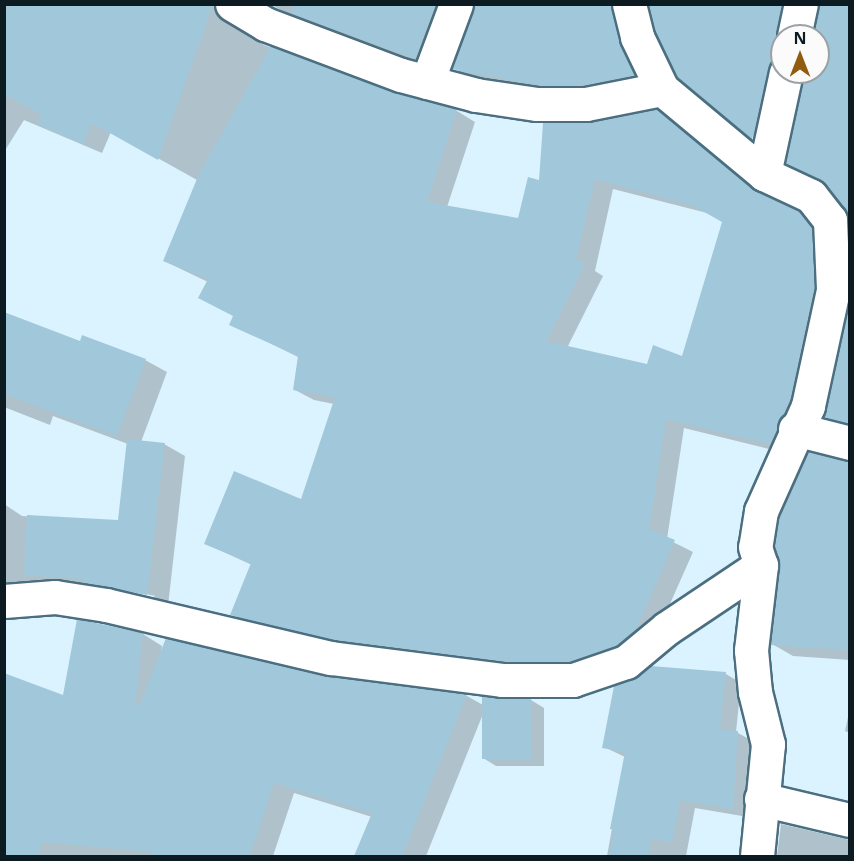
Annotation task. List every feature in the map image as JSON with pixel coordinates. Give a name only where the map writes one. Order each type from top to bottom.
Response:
[{"type":"street","points":[[231,4],[265,24],[428,82],[537,104],[586,104],[662,89]]},
{"type":"street","points":[[428,82],[456,4]]},
{"type":"street","points":[[629,4],[637,37],[662,89],[764,174],[811,196],[830,220],[832,290],[808,406],[795,429],[761,512],[756,547],[761,565],[751,650],[755,692],[768,744],[757,856]]},
{"type":"street","points":[[797,24],[801,4]]},
{"type":"street","points":[[764,174],[783,84]]},
{"type":"street","points":[[795,429],[849,443]]},
{"type":"street","points":[[4,601],[55,597],[106,605],[342,659],[502,680],[573,680],[626,662],[761,565]]},
{"type":"street","points":[[761,799],[849,820]]},
{"type":"building","points":[[4,4],[213,4],[158,160],[92,123],[83,144],[37,124],[41,114],[4,94]]},
{"type":"building","points":[[295,4],[436,4],[415,59],[290,13]]},
{"type":"building","points":[[474,4],[611,4],[619,42],[635,75],[584,85],[538,85],[452,69]]},
{"type":"building","points":[[648,4],[782,4],[778,24],[770,24],[770,64],[752,140],[677,77],[655,31]]},
{"type":"building","points":[[819,4],[849,4],[849,237],[845,209],[826,184],[785,163],[801,84],[830,84],[830,24],[815,24]]},
{"type":"building","points":[[271,46],[395,93],[457,109],[427,202],[518,218],[528,177],[539,180],[543,123],[589,122],[657,109],[752,188],[799,211],[812,227],[814,288],[790,400],[770,444],[666,419],[649,529],[675,540],[636,630],[617,645],[570,661],[503,661],[334,640],[230,615],[251,563],[204,544],[234,471],[301,499],[335,397],[293,390],[298,356],[229,325],[233,316],[198,298],[208,279],[163,261],[199,174]],"holes":[[[595,179],[692,205],[722,222],[682,356],[653,345],[647,364],[546,341],[585,264],[576,259]]]},
{"type":"building","points":[[849,302],[849,424],[824,417]]},
{"type":"building","points":[[4,312],[80,341],[82,335],[146,359],[117,436],[4,394]]},
{"type":"building","points":[[127,439],[165,443],[147,595],[84,583],[85,579],[24,575],[27,515],[118,520]]},
{"type":"building","points":[[808,452],[849,461],[849,650],[770,645],[780,567],[774,545],[779,516]]},
{"type":"building","points":[[77,619],[143,633],[135,705],[139,706],[166,638],[327,676],[467,694],[402,856],[354,856],[372,813],[274,783],[250,856],[152,856],[153,852],[42,842],[38,856],[4,856],[4,673],[63,695]]},
{"type":"building","points":[[651,666],[726,672],[720,730],[738,731],[733,809],[680,800],[672,842],[651,838],[648,856],[609,856],[614,830],[610,829],[625,752],[602,748],[614,686],[632,680]]},
{"type":"building","points":[[482,696],[531,699],[531,759],[482,759]]}]
